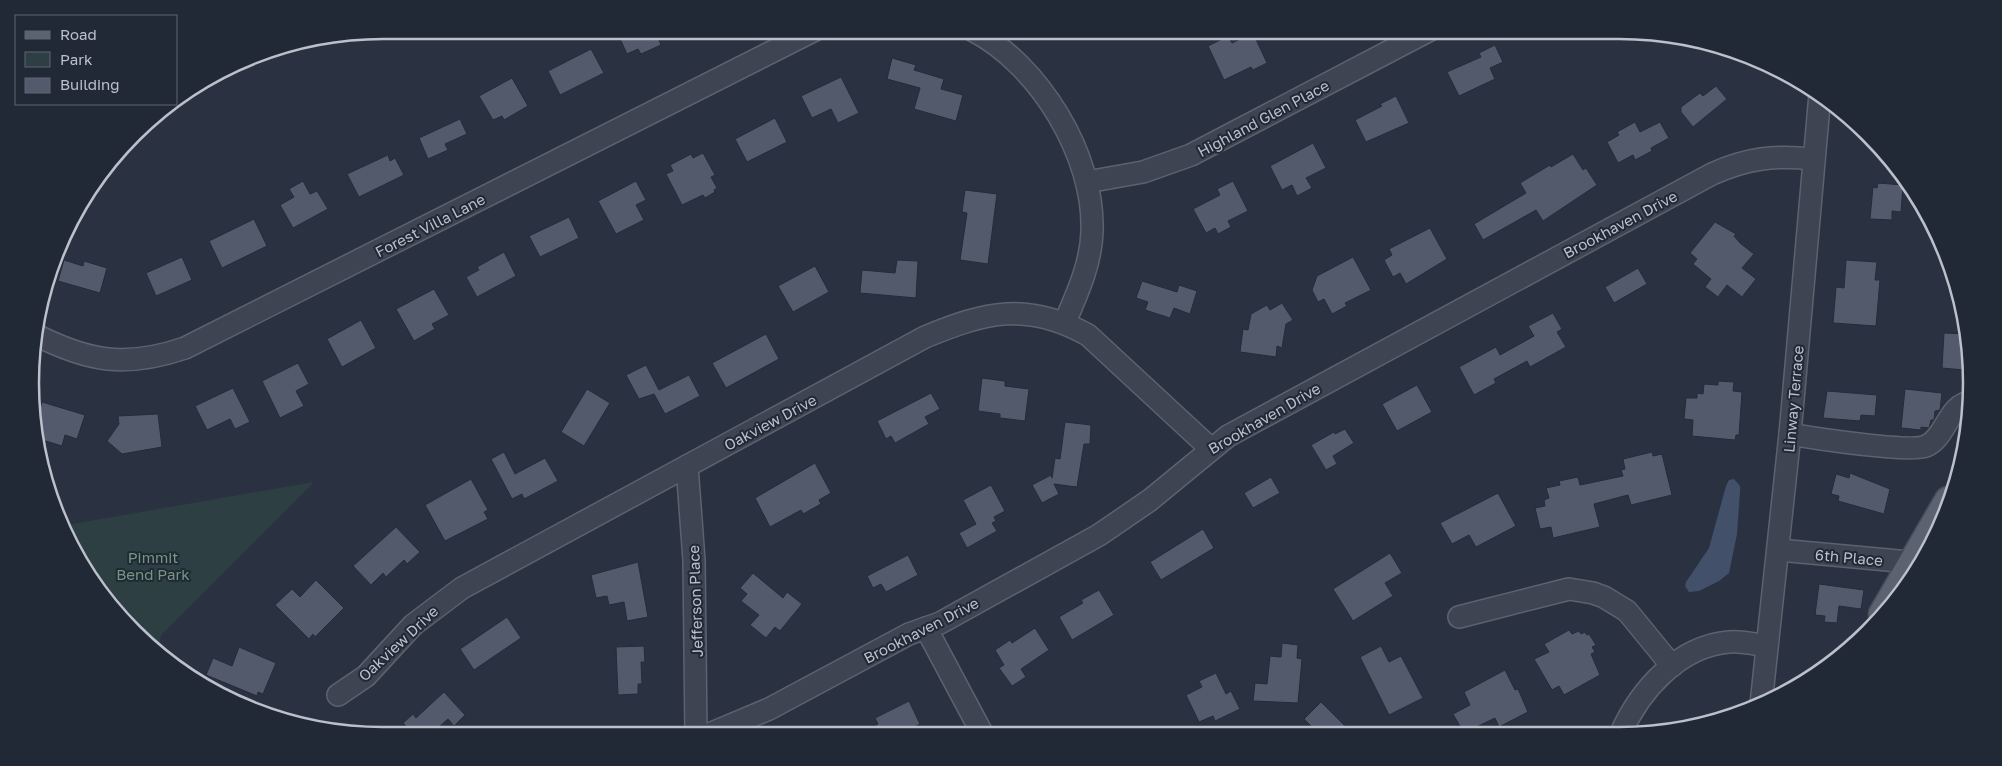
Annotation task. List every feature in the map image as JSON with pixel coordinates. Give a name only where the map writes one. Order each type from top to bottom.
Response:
[{"type":"street","name":"Forest Villa Lane","points":[[42,338],[63,349],[87,357],[112,360],[136,360],[159,357],[185,348],[798,39]]},
{"type":"street","points":[[986,39],[1002,49],[1024,68],[1043,92],[1061,121],[1077,153],[1087,182],[1092,208],[1092,234],[1083,280],[1065,322]]},
{"type":"street","name":"Highland Glen Place","points":[[1087,182],[1144,172],[1191,155],[1413,39]]},
{"type":"street","name":"Linway Terrace","points":[[1762,696],[1779,550],[1819,103]]},
{"type":"street","name":"Brookhaven Drive","points":[[726,727],[769,709],[909,634],[926,628],[1099,535],[1150,500],[1210,448],[1228,436],[1712,174],[1745,162],[1768,157],[1813,159]]},
{"type":"street","name":"Oakview Drive","points":[[338,696],[366,676],[412,625],[462,588],[925,337],[959,323],[988,316],[1016,313],[1036,314],[1065,322],[1088,335],[1210,448]]},
{"type":"street","points":[[1790,434],[1824,440],[1919,448],[1934,441],[1957,408],[1963,405]]},
{"type":"street","name":"Jefferson Place","points":[[687,466],[694,560],[696,727]]},
{"type":"street","name":"6th Place","points":[[1779,550],[1912,563]]},
{"type":"street","points":[[1458,618],[1569,589],[1593,593],[1604,597],[1627,611],[1672,666]]},
{"type":"street","points":[[926,628],[979,727]]},
{"type":"street","points":[[1624,727],[1649,688],[1672,666],[1701,649],[1721,643],[1745,642],[1767,646]]},
{"type":"green space","name":"Pimmit Bend Park","points":[[314,482],[161,635],[159,645],[124,610],[110,593],[85,555],[69,525]]},
{"type":"water","points":[[1734,479],[1740,486],[1740,492],[1737,534],[1729,573],[1719,581],[1699,591],[1689,592],[1685,586],[1686,582],[1709,548],[1726,486],[1729,480]]},
{"type":"building","points":[[620,39],[659,39],[661,45],[641,54],[638,49],[627,54]]},
{"type":"building","points":[[1222,39],[1230,39],[1232,43],[1240,39],[1256,39],[1267,63],[1253,70],[1251,67],[1224,80],[1208,46]]},
{"type":"building","points":[[1495,45],[1503,62],[1490,68],[1495,79],[1459,96],[1447,72],[1481,57],[1479,53]]},
{"type":"building","points":[[591,49],[604,73],[560,95],[548,71]]},
{"type":"building","points":[[892,58],[916,65],[914,70],[944,79],[941,89],[963,95],[956,121],[914,109],[920,88],[887,79]]},
{"type":"building","points":[[841,77],[859,113],[838,123],[831,109],[812,118],[801,96]]},
{"type":"building","points":[[512,78],[528,106],[504,120],[502,116],[493,120],[479,96]]},
{"type":"building","points":[[1716,86],[1727,99],[1693,127],[1681,112],[1681,107],[1700,93],[1703,96]]},
{"type":"building","points":[[1396,96],[1409,123],[1366,142],[1355,120],[1382,106],[1380,104]]},
{"type":"building","points":[[775,118],[787,142],[747,162],[735,139]]},
{"type":"building","points":[[460,119],[467,134],[445,144],[448,150],[428,159],[419,138]]},
{"type":"building","points":[[1635,122],[1640,132],[1660,122],[1669,138],[1651,148],[1652,151],[1635,160],[1633,155],[1618,163],[1607,142],[1619,135],[1617,132]]},
{"type":"building","points":[[1313,143],[1326,168],[1306,178],[1312,188],[1297,196],[1292,185],[1282,190],[1270,166]]},
{"type":"building","points":[[703,153],[715,175],[711,177],[717,188],[714,190],[715,192],[705,198],[703,195],[682,205],[666,174],[673,171],[670,165],[691,154],[693,158]]},
{"type":"building","points":[[1573,154],[1583,170],[1586,168],[1597,185],[1543,221],[1536,210],[1483,240],[1474,224],[1526,193],[1520,183]]},
{"type":"building","points":[[388,155],[390,161],[395,158],[404,175],[359,197],[347,174]]},
{"type":"building","points":[[303,181],[310,194],[317,191],[328,209],[293,228],[280,205],[294,197],[289,189]]},
{"type":"building","points":[[636,181],[646,200],[636,205],[644,220],[616,234],[598,201]]},
{"type":"building","points":[[1233,181],[1248,211],[1228,221],[1231,227],[1218,234],[1215,228],[1206,233],[1193,209],[1220,195],[1217,189]]},
{"type":"building","points":[[1878,183],[1900,185],[1903,189],[1901,212],[1892,211],[1892,220],[1870,219],[1873,187],[1877,188]]},
{"type":"building","points":[[965,190],[997,194],[988,264],[960,260],[967,213],[962,212]]},
{"type":"building","points":[[569,217],[579,238],[540,257],[529,236]]},
{"type":"building","points":[[254,219],[267,246],[222,268],[209,241]]},
{"type":"building","points":[[1715,222],[1736,234],[1734,236],[1740,243],[1754,254],[1742,268],[1756,279],[1742,297],[1727,285],[1718,297],[1705,287],[1711,279],[1693,264],[1697,259],[1690,253]]},
{"type":"building","points":[[1430,228],[1447,259],[1406,284],[1400,273],[1393,277],[1384,260],[1392,255],[1389,249]]},
{"type":"building","points":[[504,252],[516,276],[477,297],[466,277],[479,270],[477,267]]},
{"type":"building","points":[[182,257],[192,280],[156,296],[146,273]]},
{"type":"building","points":[[1353,257],[1371,290],[1345,303],[1347,306],[1332,314],[1324,299],[1318,302],[1312,290],[1317,276]]},
{"type":"building","points":[[64,260],[83,266],[84,261],[107,268],[100,293],[58,281]]},
{"type":"building","points":[[897,260],[918,261],[916,298],[860,293],[862,270],[895,273]]},
{"type":"building","points":[[1846,260],[1877,262],[1875,280],[1880,280],[1876,326],[1833,323],[1836,287],[1844,288]]},
{"type":"building","points":[[815,266],[829,292],[793,312],[778,286]]},
{"type":"building","points":[[1638,268],[1647,284],[1614,303],[1605,287]]},
{"type":"building","points":[[1142,281],[1177,292],[1179,285],[1197,291],[1190,314],[1174,308],[1170,318],[1145,310],[1148,302],[1136,298]]},
{"type":"building","points":[[434,289],[449,315],[432,324],[435,329],[414,341],[396,309]]},
{"type":"building","points":[[1282,303],[1293,320],[1286,324],[1282,348],[1277,346],[1276,357],[1240,352],[1243,329],[1248,330],[1251,314],[1267,305],[1270,310]]},
{"type":"building","points":[[1553,313],[1562,329],[1557,332],[1566,347],[1530,367],[1527,361],[1494,379],[1496,383],[1474,395],[1459,367],[1496,347],[1500,355],[1534,336],[1528,326]]},
{"type":"building","points":[[361,320],[376,348],[342,367],[327,339]]},
{"type":"building","points":[[1944,333],[1959,334],[1963,370],[1942,368]]},
{"type":"building","points":[[766,334],[779,359],[726,388],[712,363]]},
{"type":"building","points":[[298,363],[309,384],[296,391],[304,406],[280,418],[262,381]]},
{"type":"building","points":[[646,365],[659,390],[689,375],[700,396],[665,414],[654,394],[639,399],[626,375]]},
{"type":"building","points":[[982,378],[1005,381],[1005,386],[1029,389],[1025,421],[1000,418],[1000,414],[978,411]]},
{"type":"building","points":[[1718,381],[1734,382],[1733,391],[1742,392],[1739,435],[1736,435],[1735,440],[1692,436],[1693,420],[1684,419],[1686,398],[1697,398],[1697,393],[1703,394],[1704,384],[1718,385]]},
{"type":"building","points":[[1417,385],[1432,412],[1397,431],[1382,404]]},
{"type":"building","points":[[233,388],[250,422],[235,429],[230,419],[207,430],[195,406]]},
{"type":"building","points":[[587,389],[610,403],[584,446],[561,432]]},
{"type":"building","points":[[1905,389],[1942,393],[1940,410],[1935,411],[1934,420],[1931,420],[1929,428],[1921,427],[1921,430],[1901,428]]},
{"type":"building","points":[[1827,391],[1877,395],[1875,416],[1861,415],[1860,421],[1823,418]]},
{"type":"building","points":[[931,393],[940,409],[925,417],[929,424],[895,443],[891,436],[886,439],[877,421]]},
{"type":"building","points":[[42,402],[85,415],[77,439],[65,435],[62,446],[44,440],[40,410]]},
{"type":"building","points":[[158,414],[162,447],[122,454],[107,441],[119,424],[118,416]]},
{"type":"building","points":[[1065,422],[1091,425],[1090,444],[1084,444],[1077,487],[1054,484],[1059,494],[1042,503],[1032,485],[1051,475],[1052,478],[1055,458],[1060,459]]},
{"type":"building","points":[[1345,429],[1354,443],[1333,456],[1337,464],[1326,470],[1311,445],[1334,432],[1335,434]]},
{"type":"building","points":[[504,452],[515,474],[545,458],[558,481],[524,499],[522,494],[512,499],[491,459]]},
{"type":"building","points":[[1652,452],[1653,456],[1662,454],[1672,495],[1631,505],[1628,495],[1594,504],[1600,527],[1553,538],[1551,527],[1540,529],[1535,508],[1545,506],[1544,500],[1549,498],[1546,488],[1560,485],[1559,481],[1578,477],[1580,485],[1623,476],[1621,470],[1625,469],[1623,459]]},
{"type":"building","points":[[815,463],[831,493],[819,500],[821,504],[803,514],[801,510],[770,527],[755,498]]},
{"type":"building","points":[[1850,473],[1890,489],[1884,514],[1838,501],[1839,496],[1831,494],[1836,474],[1849,478]]},
{"type":"building","points":[[1271,477],[1280,493],[1253,508],[1244,493]]},
{"type":"building","points":[[471,479],[488,510],[484,512],[488,519],[445,541],[425,505]]},
{"type":"building","points":[[991,485],[1005,511],[994,517],[996,521],[992,523],[997,531],[967,548],[959,533],[976,524],[963,500]]},
{"type":"building","points":[[1498,493],[1516,526],[1476,547],[1469,535],[1452,544],[1440,523]]},
{"type":"building","points":[[396,527],[420,552],[407,564],[404,560],[386,577],[383,573],[371,585],[353,566]]},
{"type":"building","points":[[1203,529],[1214,548],[1161,580],[1150,562]]},
{"type":"building","points":[[1390,553],[1402,573],[1385,583],[1393,596],[1353,621],[1333,589]]},
{"type":"building","points":[[908,555],[918,575],[886,592],[881,584],[873,588],[867,576]]},
{"type":"building","points":[[638,562],[648,617],[627,621],[624,602],[609,605],[607,596],[596,598],[591,575]]},
{"type":"building","points":[[753,573],[783,598],[787,592],[802,604],[780,631],[775,627],[766,638],[750,625],[759,615],[741,601],[747,594],[740,588]]},
{"type":"building","points":[[316,580],[344,608],[315,637],[313,634],[309,639],[275,605],[292,589],[300,597]]},
{"type":"building","points":[[1819,584],[1864,590],[1861,609],[1839,606],[1837,623],[1824,622],[1825,616],[1815,615]]},
{"type":"building","points":[[1099,590],[1114,615],[1072,640],[1059,617],[1083,603],[1081,600]]},
{"type":"building","points":[[507,617],[521,638],[474,670],[460,649]]},
{"type":"building","points":[[1035,628],[1049,650],[1021,669],[1026,677],[1012,686],[999,668],[1004,665],[995,650],[1010,640],[1012,643]]},
{"type":"building","points":[[1569,630],[1572,634],[1579,631],[1581,634],[1585,632],[1587,635],[1589,634],[1596,645],[1592,647],[1595,652],[1591,654],[1600,675],[1564,695],[1559,686],[1552,690],[1534,659],[1549,652],[1544,644]]},
{"type":"building","points":[[1282,643],[1298,645],[1297,658],[1302,659],[1298,703],[1253,701],[1255,683],[1267,684],[1270,656],[1281,657]]},
{"type":"building","points":[[644,646],[645,662],[641,662],[642,684],[638,684],[638,694],[618,695],[616,647]]},
{"type":"building","points":[[1381,646],[1389,662],[1401,656],[1423,698],[1389,715],[1360,657]]},
{"type":"building","points":[[239,647],[276,663],[263,694],[258,692],[257,696],[206,675],[213,658],[232,666]]},
{"type":"building","points":[[1505,670],[1515,690],[1518,689],[1528,712],[1499,727],[1495,718],[1476,727],[1461,727],[1453,714],[1470,705],[1464,692]]},
{"type":"building","points":[[1216,673],[1226,694],[1231,691],[1240,709],[1215,721],[1213,716],[1199,722],[1186,695],[1202,687],[1199,681]]},
{"type":"building","points":[[444,692],[465,715],[454,726],[448,719],[439,727],[407,727],[403,723],[413,714],[416,718]]},
{"type":"building","points":[[909,701],[920,724],[914,727],[872,727],[878,724],[875,718]]},
{"type":"building","points":[[1321,702],[1346,727],[1312,727],[1304,719]]}]
